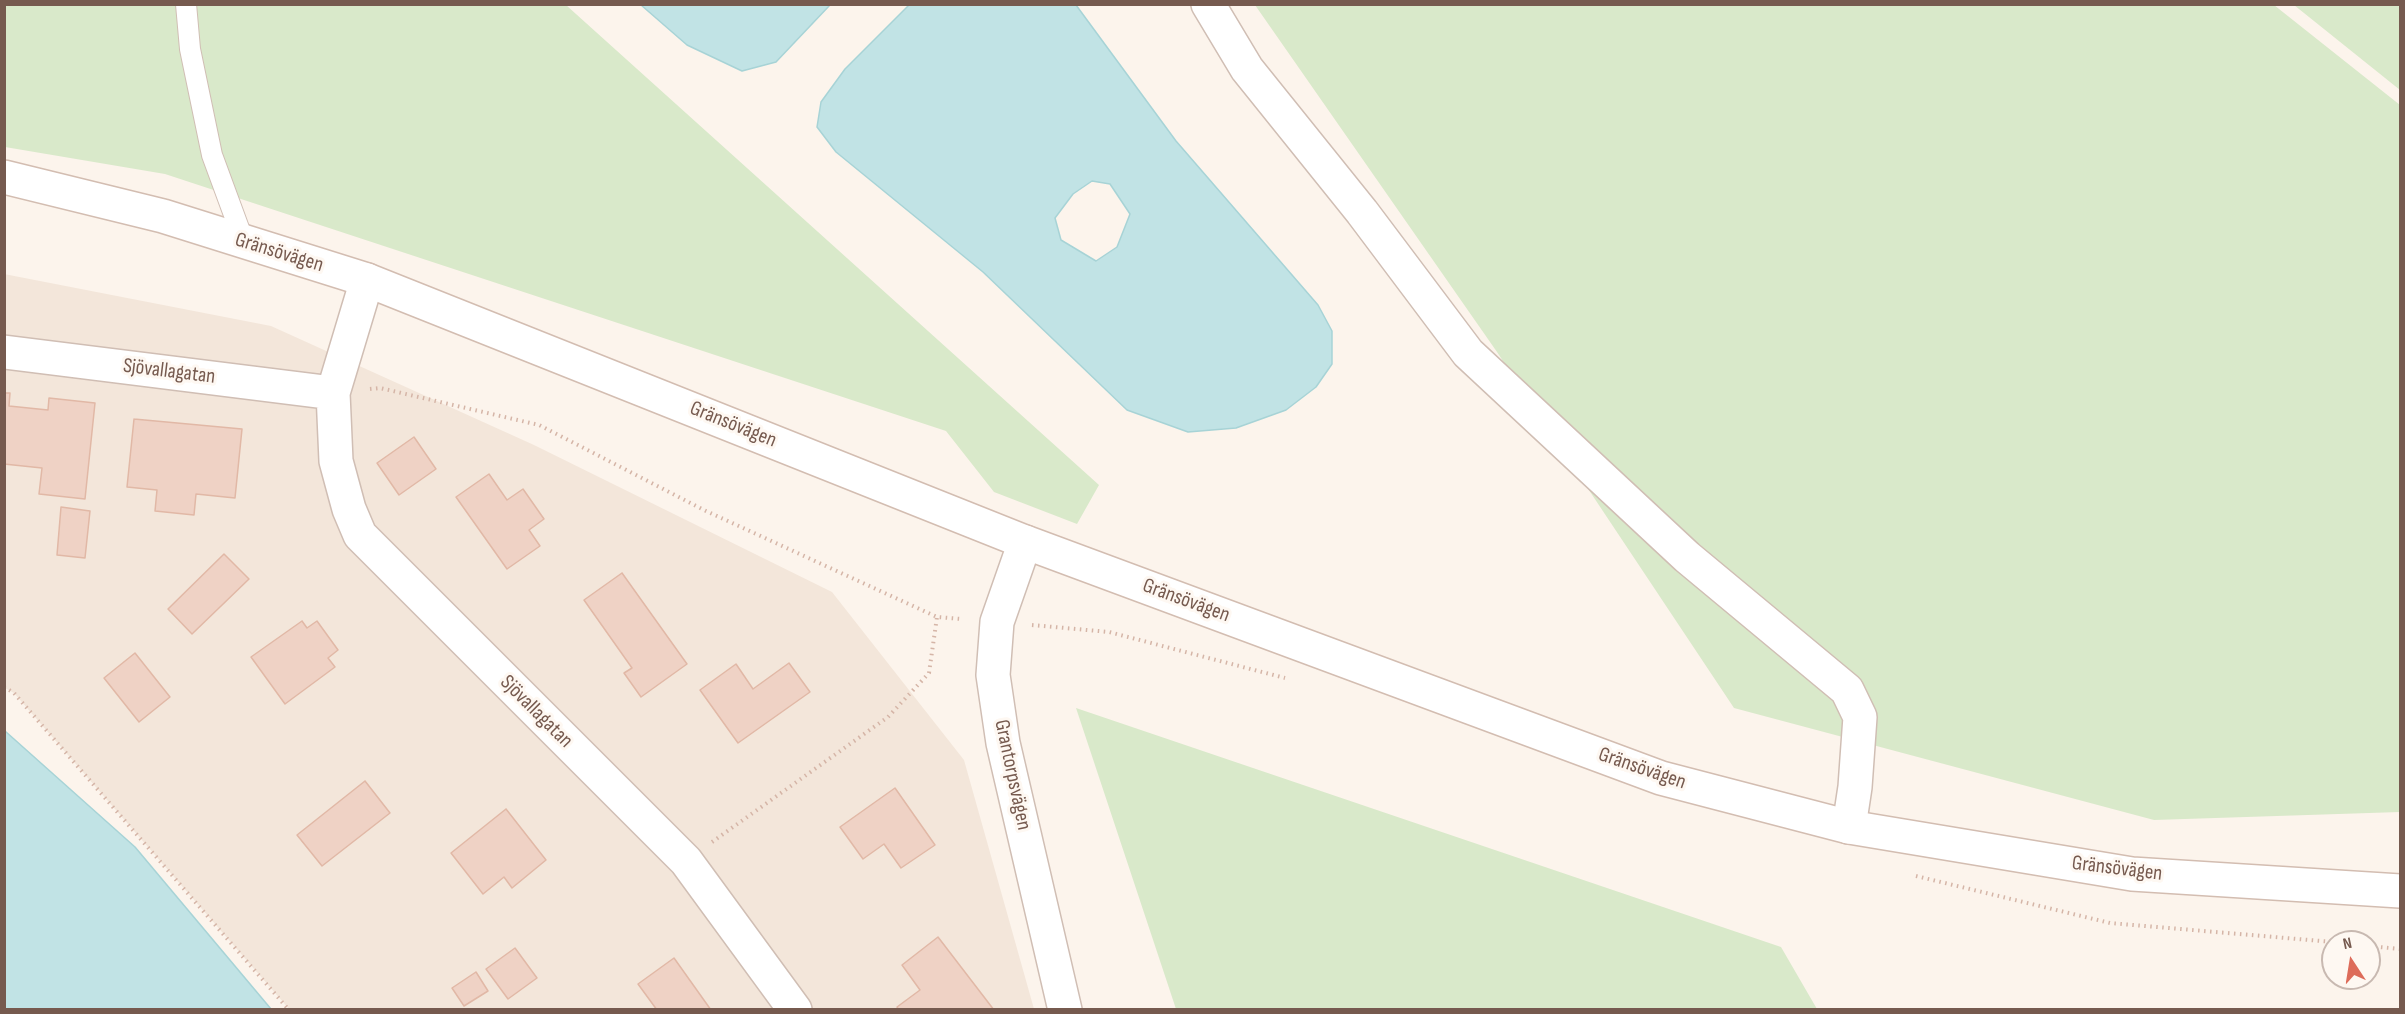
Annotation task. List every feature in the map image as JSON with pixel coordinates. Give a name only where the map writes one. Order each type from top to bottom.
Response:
[{"type":"street","points":[[1208,4],[1247,69],[1362,212],[1468,353],[1687,557],[1847,690],[1860,717],[1855,787],[1849,827]]},
{"type":"street","name":"Gränsövägen","points":[[4,177],[162,216],[367,280],[1025,542],[1661,778],[1849,827],[2132,874],[2400,891]]},
{"type":"street","name":"Sjövallagatan","points":[[367,280],[333,393],[336,460],[349,509],[360,535],[686,861],[795,1010]]},
{"type":"street","name":"Sjövallagatan","points":[[4,352],[333,393]]},
{"type":"street","name":"Grantorpsvägen","points":[[1025,542],[997,622],[993,675],[1003,743],[1065,1010]]},
{"type":"lane","points":[[186,4],[190,49],[212,155],[244,242]]},
{"type":"path","points":[[333,393],[380,388],[539,425],[706,511],[937,617],[1109,632],[1286,678]]},
{"type":"path","points":[[686,861],[888,717],[929,673],[937,617]]},
{"type":"path","points":[[4,687],[14,693],[289,1010]]},
{"type":"path","points":[[1905,874],[2110,923],[2321,941]]},
{"type":"path","points":[[2381,947],[2400,949]]},
{"type":"shaded area","points":[[4,274],[271,326],[534,445],[832,592],[964,760],[1034,1009],[289,1009],[14,693],[5,688]]},
{"type":"green space","points":[[4,5],[566,5],[1099,485],[1077,524],[994,492],[946,431],[165,174],[5,147]]},
{"type":"green space","points":[[1255,5],[2274,5],[2400,105],[2400,812],[2154,820],[1734,708],[1497,352]]},
{"type":"green space","points":[[2294,5],[2400,5],[2400,90]]},
{"type":"green space","points":[[1076,708],[1781,947],[1817,1009],[1176,1009]]},
{"type":"water","points":[[641,5],[830,5],[776,62],[742,71],[687,45]]},
{"type":"water","points":[[909,5],[1076,5],[1176,141],[1318,305],[1332,331],[1332,364],[1316,387],[1286,410],[1236,428],[1188,432],[1127,410],[983,272],[836,152],[817,127],[821,102],[845,69]],"holes":[[[1092,181],[1110,184],[1130,214],[1117,247],[1096,261],[1061,240],[1055,218],[1073,194]]]},
{"type":"water","points":[[5,731],[135,847],[271,1009],[5,1009]]},
{"type":"building","points":[[4,393],[10,393],[9,406],[48,410],[49,398],[95,403],[85,499],[39,494],[42,468],[4,464]]},
{"type":"building","points":[[134,419],[242,429],[235,498],[196,494],[194,515],[155,511],[157,490],[127,487]]},
{"type":"building","points":[[414,437],[436,469],[399,495],[377,463]]},
{"type":"building","points":[[489,474],[507,500],[523,489],[544,519],[529,530],[540,546],[507,569],[456,497]]},
{"type":"building","points":[[61,507],[90,511],[85,558],[57,555]]},
{"type":"building","points":[[224,554],[249,579],[192,634],[168,609]]},
{"type":"building","points":[[622,573],[687,664],[641,697],[624,673],[632,668],[584,600]]},
{"type":"building","points":[[302,621],[307,628],[317,621],[338,650],[328,658],[335,667],[285,704],[251,657]]},
{"type":"building","points":[[135,653],[170,697],[139,722],[104,678]]},
{"type":"building","points":[[789,663],[810,692],[738,743],[700,690],[736,664],[753,689]]},
{"type":"building","points":[[365,781],[390,813],[322,866],[297,835]]},
{"type":"building","points":[[895,788],[935,845],[901,868],[884,844],[863,859],[840,827]]},
{"type":"building","points":[[506,809],[546,860],[512,888],[504,877],[483,894],[451,853]]},
{"type":"building","points":[[938,937],[994,1010],[899,1010],[897,1007],[920,990],[902,965]]},
{"type":"building","points":[[515,948],[537,978],[508,999],[486,969]]},
{"type":"building","points":[[674,958],[711,1010],[657,1010],[638,984]]},
{"type":"building","points":[[476,972],[488,991],[464,1006],[452,988]]}]
